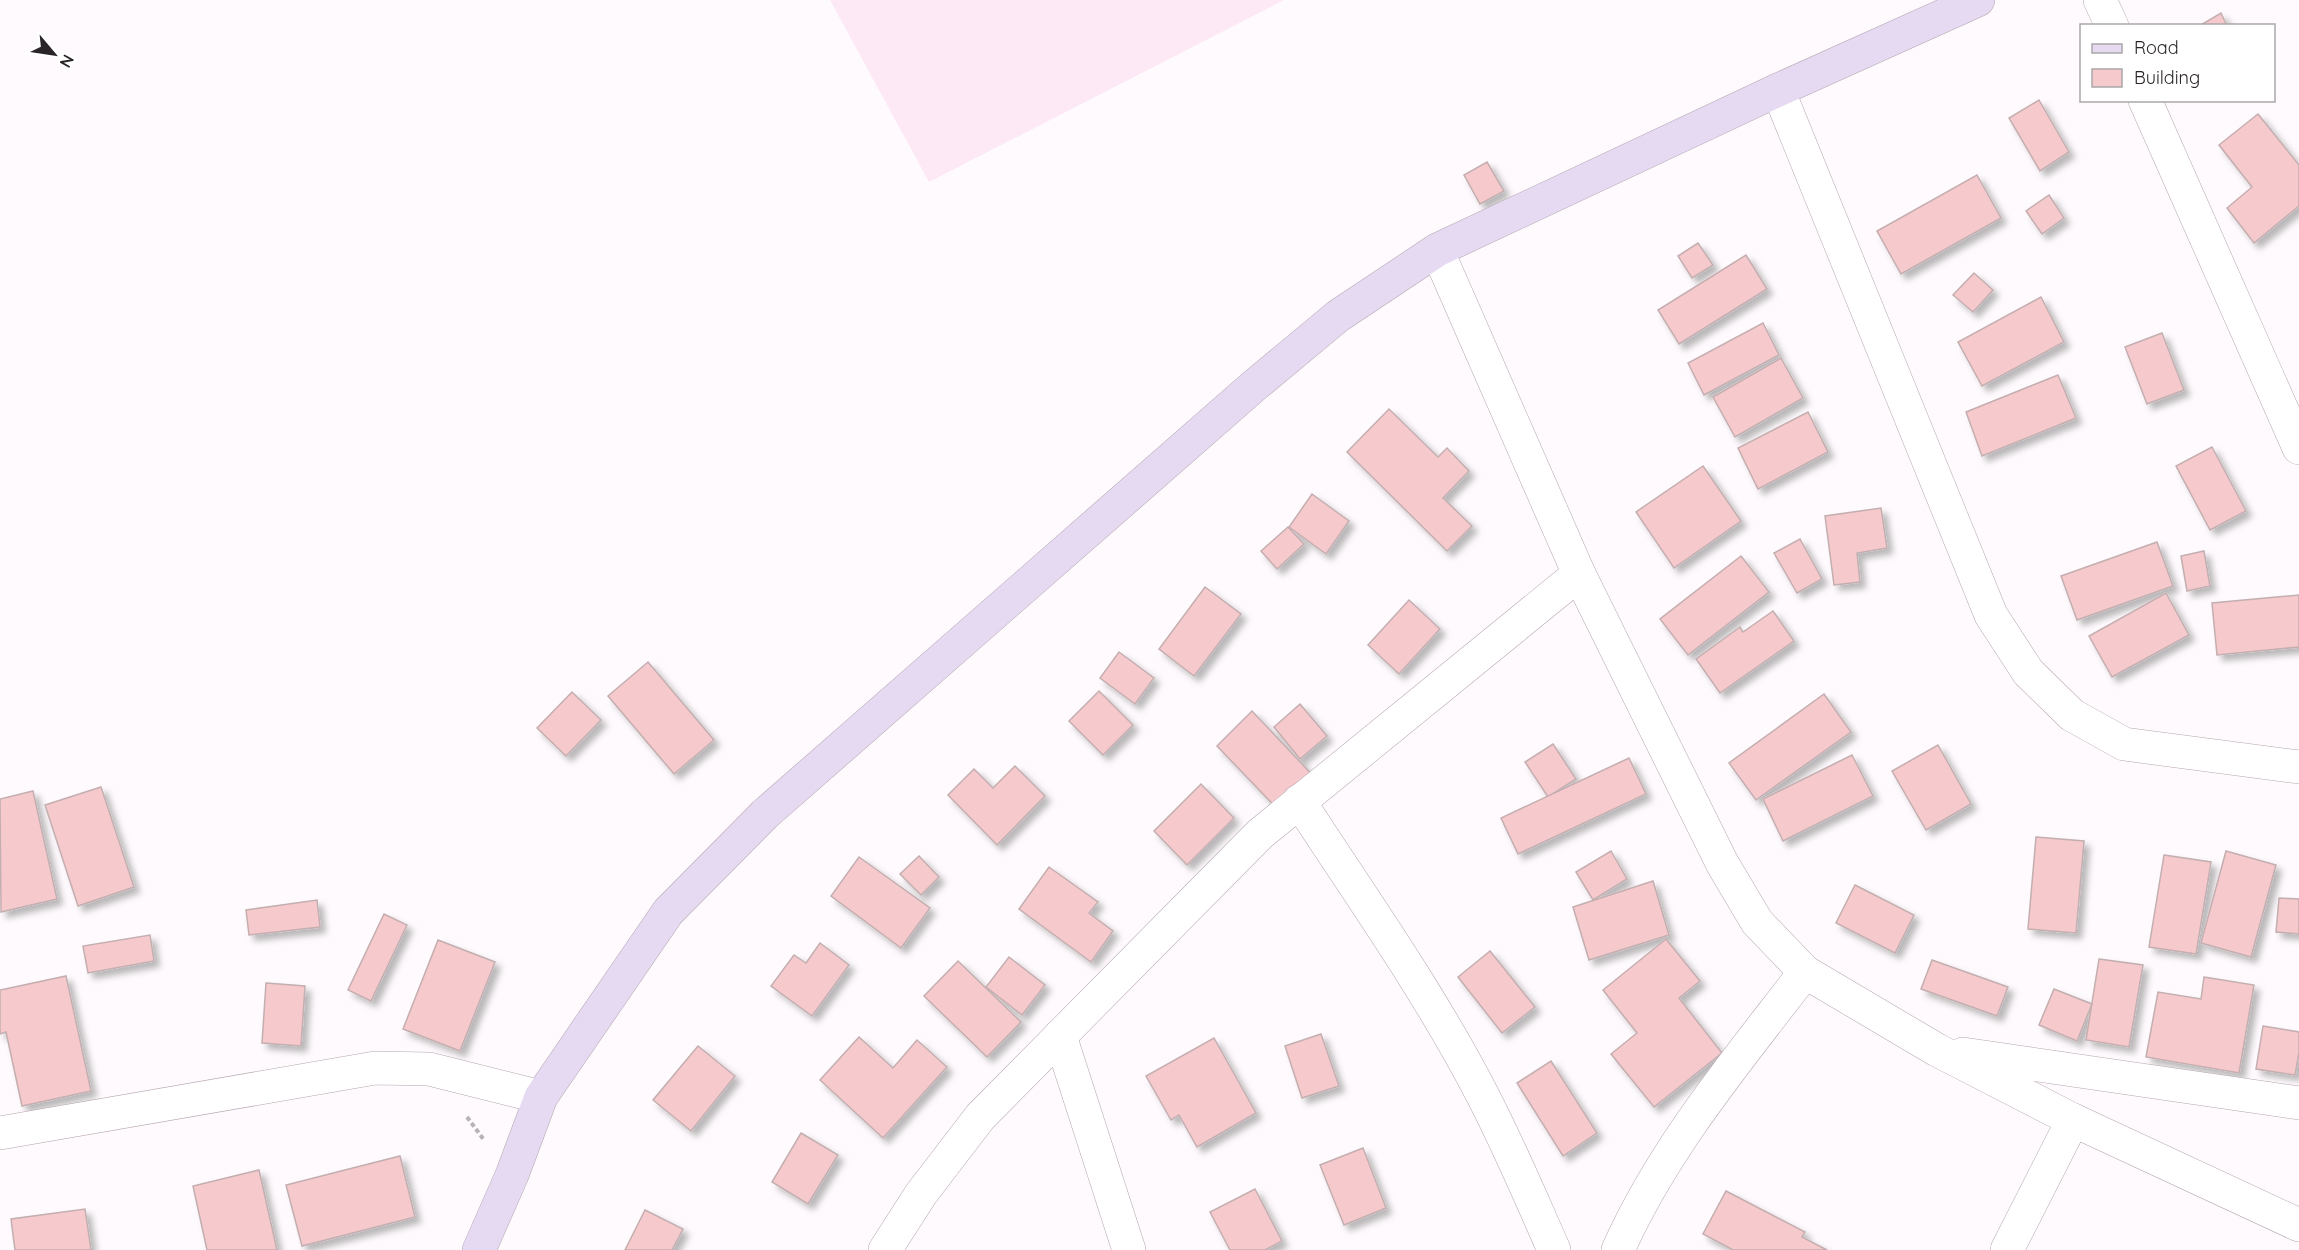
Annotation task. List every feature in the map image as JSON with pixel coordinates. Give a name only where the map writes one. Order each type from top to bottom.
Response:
[{"type":"street","points":[[479,1250],[512,1175],[541,1097],[668,912],[765,814],[1255,385],[1338,316],[1437,250],[1778,90],[1978,0]]},
{"type":"street","points":[[2100,0],[2111,24]]},
{"type":"street","points":[[1778,90],[1991,615],[2028,672],[2072,715],[2124,744],[2299,767]]},
{"type":"street","points":[[2146,102],[2299,448]]},
{"type":"street","points":[[1437,250],[1579,574],[1722,863],[1758,922],[1805,972],[1937,1050],[2073,1120],[2299,1225]]},
{"type":"street","points":[[885,1250],[921,1194],[980,1117],[1260,834],[1579,574]]},
{"type":"street","points":[[1299,801],[1449,1035],[1483,1095],[1554,1250]]},
{"type":"street","points":[[1618,1250],[1657,1175],[1689,1125],[1805,972]]},
{"type":"street","points":[[1060,1036],[1129,1250]]},
{"type":"street","points":[[1937,1050],[2299,1102]]},
{"type":"street","points":[[0,1133],[375,1068],[429,1069],[541,1097]]},
{"type":"street","points":[[2007,1250],[2073,1120]]},
{"type":"path","points":[[464,1113],[512,1175]]},
{"type":"shaded area","points":[[830,0],[1284,0],[929,182]]},
{"type":"building","points":[[2221,13],[2226,24],[2202,24]]},
{"type":"building","points":[[2039,100],[2069,152],[2040,171],[2009,118]]},
{"type":"building","points":[[2258,114],[2299,165],[2299,206],[2254,243],[2227,208],[2252,187],[2219,145]]},
{"type":"building","points":[[1487,162],[1504,191],[1480,204],[1464,175]]},
{"type":"building","points":[[1977,175],[2001,218],[1901,274],[1877,231]]},
{"type":"building","points":[[2049,195],[2064,218],[2042,234],[2026,211]]},
{"type":"building","points":[[1698,243],[1713,265],[1692,278],[1678,256]]},
{"type":"building","points":[[1746,255],[1767,289],[1679,344],[1658,310]]},
{"type":"building","points":[[1974,273],[1993,290],[1973,312],[1953,295]]},
{"type":"building","points":[[2041,297],[2064,342],[1982,386],[1958,342]]},
{"type":"building","points":[[1763,323],[1779,355],[1704,395],[1688,363]]},
{"type":"building","points":[[2162,333],[2184,390],[2147,404],[2125,347]]},
{"type":"building","points":[[1781,358],[1803,398],[1735,437],[1713,397]]},
{"type":"building","points":[[2058,375],[2076,418],[1982,456],[1966,412]]},
{"type":"building","points":[[1389,409],[1438,457],[1447,448],[1469,471],[1443,498],[1472,526],[1447,551],[1347,452]]},
{"type":"building","points":[[1808,412],[1828,452],[1758,489],[1738,448]]},
{"type":"building","points":[[2212,447],[2246,511],[2210,530],[2176,466]]},
{"type":"building","points":[[1703,466],[1741,521],[1674,568],[1636,512]]},
{"type":"building","points":[[1312,494],[1349,521],[1326,554],[1289,527]]},
{"type":"building","points":[[1881,508],[1887,548],[1857,553],[1860,582],[1834,585],[1825,516]]},
{"type":"building","points":[[1288,527],[1304,544],[1277,569],[1261,551]]},
{"type":"building","points":[[1800,539],[1822,579],[1797,593],[1774,553]]},
{"type":"building","points":[[2157,542],[2173,586],[2077,620],[2061,576]]},
{"type":"building","points":[[2204,551],[2210,586],[2187,591],[2181,556]]},
{"type":"building","points":[[1741,556],[1769,592],[1688,655],[1660,619]]},
{"type":"building","points":[[1205,587],[1241,614],[1194,676],[1159,649]]},
{"type":"building","points":[[2166,593],[2189,635],[2112,677],[2089,636]]},
{"type":"building","points":[[2299,595],[2299,647],[2217,655],[2212,603]]},
{"type":"building","points":[[1409,600],[1440,629],[1399,674],[1368,645]]},
{"type":"building","points":[[1773,611],[1794,641],[1720,693],[1696,659],[1740,627],[1743,632]]},
{"type":"building","points":[[1119,652],[1154,678],[1135,704],[1100,678]]},
{"type":"building","points":[[648,662],[714,740],[674,774],[608,696]]},
{"type":"building","points":[[1099,691],[1133,725],[1103,755],[1069,721]]},
{"type":"building","points":[[572,692],[601,720],[566,756],[537,728]]},
{"type":"building","points":[[1824,694],[1851,732],[1756,800],[1729,763]]},
{"type":"building","points":[[1300,704],[1327,736],[1300,759],[1274,727]]},
{"type":"building","points":[[1252,711],[1320,783],[1285,817],[1217,746]]},
{"type":"building","points":[[1553,744],[1576,779],[1548,797],[1525,762]]},
{"type":"building","points":[[1938,745],[1971,804],[1926,830],[1892,771]]},
{"type":"building","points":[[1852,755],[1873,796],[1783,841],[1763,799]]},
{"type":"building","points":[[1629,758],[1646,794],[1518,854],[1501,818]]},
{"type":"building","points":[[1015,766],[1045,796],[997,845],[948,795],[974,769],[993,788]]},
{"type":"building","points":[[1201,784],[1234,818],[1187,865],[1154,831]]},
{"type":"building","points":[[101,787],[134,887],[78,906],[45,805]]},
{"type":"building","points":[[33,791],[57,899],[1,912],[0,799]]},
{"type":"building","points":[[2036,837],[2084,841],[2076,933],[2028,929]]},
{"type":"building","points":[[1611,851],[1627,879],[1593,900],[1576,872]]},
{"type":"building","points":[[2226,851],[2276,865],[2251,957],[2201,943]]},
{"type":"building","points":[[2164,855],[2211,862],[2196,954],[2149,947]]},
{"type":"building","points":[[919,856],[939,877],[921,895],[900,874]]},
{"type":"building","points":[[859,857],[930,908],[901,948],[831,896]]},
{"type":"building","points":[[1049,867],[1098,902],[1089,913],[1113,931],[1091,962],[1019,909]]},
{"type":"building","points":[[1653,881],[1669,935],[1589,960],[1573,907]]},
{"type":"building","points":[[1855,885],[1914,915],[1895,953],[1836,923]]},
{"type":"building","points":[[2279,898],[2299,899],[2299,934],[2276,932]]},
{"type":"building","points":[[317,900],[320,927],[249,935],[246,910]]},
{"type":"building","points":[[384,914],[407,925],[371,1001],[348,990]]},
{"type":"building","points":[[150,935],[154,961],[88,973],[83,946]]},
{"type":"building","points":[[1666,939],[1700,981],[1679,998],[1722,1053],[1654,1107],[1611,1054],[1637,1033],[1603,990]]},
{"type":"building","points":[[438,940],[495,962],[460,1051],[403,1029]]},
{"type":"building","points":[[820,943],[849,965],[812,1016],[771,986],[794,955],[806,963]]},
{"type":"building","points":[[1490,951],[1535,1007],[1502,1033],[1458,977]]},
{"type":"building","points":[[1009,957],[1045,985],[1022,1015],[986,987]]},
{"type":"building","points":[[2099,959],[2143,965],[2129,1047],[2086,1040]]},
{"type":"building","points":[[1932,960],[2008,987],[1997,1016],[1921,989]]},
{"type":"building","points":[[958,961],[1021,1022],[987,1057],[924,996]]},
{"type":"building","points":[[66,976],[91,1091],[22,1106],[6,1032],[0,1034],[0,990]]},
{"type":"building","points":[[2204,977],[2254,985],[2239,1073],[2146,1057],[2158,992],[2201,999]]},
{"type":"building","points":[[266,983],[305,986],[301,1046],[262,1043]]},
{"type":"building","points":[[2054,989],[2092,1004],[2077,1041],[2039,1025]]},
{"type":"building","points":[[2263,1026],[2299,1032],[2299,1053],[2295,1075],[2256,1069]]},
{"type":"building","points":[[1321,1034],[1339,1086],[1302,1098],[1285,1046]]},
{"type":"building","points":[[859,1037],[893,1068],[917,1040],[947,1067],[883,1138],[820,1080]]},
{"type":"building","points":[[1214,1038],[1256,1113],[1197,1147],[1179,1115],[1171,1120],[1146,1076]]},
{"type":"building","points":[[698,1046],[735,1076],[691,1131],[653,1100]]},
{"type":"building","points":[[1551,1061],[1597,1133],[1563,1156],[1517,1083]]},
{"type":"building","points":[[801,1133],[838,1155],[808,1204],[772,1182]]},
{"type":"building","points":[[1363,1148],[1386,1208],[1344,1225],[1320,1165]]},
{"type":"building","points":[[400,1156],[415,1217],[302,1246],[286,1185]]},
{"type":"building","points":[[259,1170],[277,1250],[207,1250],[193,1186]]},
{"type":"building","points":[[1255,1189],[1282,1241],[1265,1250],[1230,1250],[1210,1212]]},
{"type":"building","points":[[1726,1191],[1805,1232],[1802,1237],[1827,1250],[1733,1250],[1703,1234]]},
{"type":"building","points":[[85,1209],[91,1250],[15,1250],[11,1219]]},
{"type":"building","points":[[645,1210],[683,1229],[672,1250],[625,1250]]}]
